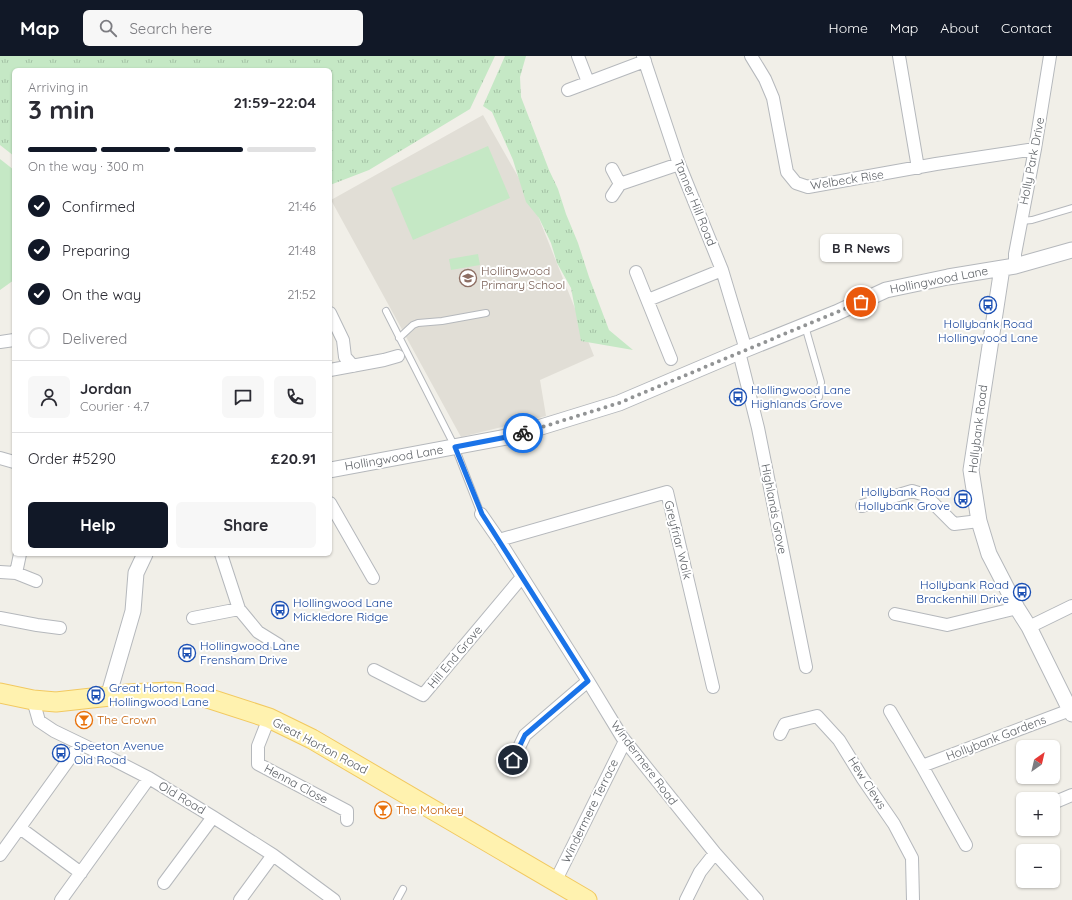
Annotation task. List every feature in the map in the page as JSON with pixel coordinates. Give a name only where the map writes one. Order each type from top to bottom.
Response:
[{"type":"main road","name":"Great Horton Road","points":[[0,693],[33,700],[56,702],[170,692],[198,695],[269,718],[312,739],[587,900]]},
{"type":"street","points":[[578,56],[588,82]]},
{"type":"street","name":"Welbeck Rise","points":[[751,56],[765,79],[773,98],[787,172],[796,183],[808,187],[1035,149]]},
{"type":"street","points":[[899,56],[918,168]]},
{"type":"street","name":"Holly Park Drive","points":[[1008,267],[1015,254],[1035,149],[1050,56]]},
{"type":"street","points":[[568,90],[644,58]]},
{"type":"street","name":"Tanner Hill Road","points":[[644,58],[679,164],[722,270],[743,351]]},
{"type":"street","points":[[612,196],[620,184],[679,164]]},
{"type":"street","points":[[612,169],[620,184]]},
{"type":"street","name":"Hollingwood Lane","points":[[332,470],[512,436],[619,403],[805,326],[886,290],[1008,267],[1072,250]]},
{"type":"street","name":"Hollybank Road","points":[[1008,267],[971,470],[979,521],[989,554],[1017,608],[1029,627],[1071,712]]},
{"type":"street","points":[[648,300],[722,270]]},
{"type":"street","points":[[636,272],[671,359]]},
{"type":"street","points":[[332,317],[343,340],[345,356],[353,366]]},
{"type":"street","points":[[0,342],[12,340]]},
{"type":"street","name":"Highlands Grove","points":[[743,351],[806,667]]},
{"type":"street","points":[[332,370],[398,356]]},
{"type":"street","points":[[0,458],[12,461]]},
{"type":"street","points":[[862,506],[912,491],[925,495],[954,524],[979,521]]},
{"type":"street","name":"Greyfriar Walk","points":[[499,540],[667,492],[713,687]]},
{"type":"street","points":[[332,506],[373,578]]},
{"type":"street","name":"Windermere Road","points":[[482,514],[625,741],[715,853],[757,900]]},
{"type":"street","points":[[16,573],[20,556]]},
{"type":"street","points":[[108,697],[133,611],[136,573],[144,556]]},
{"type":"street","points":[[222,556],[239,609],[258,632],[279,645]]},
{"type":"street","points":[[0,572],[16,573],[36,581]]},
{"type":"street","name":"Hill End Grove","points":[[374,670],[423,695],[522,577]]},
{"type":"street","points":[[1029,627],[1072,606]]},
{"type":"street","points":[[895,614],[947,625],[1017,608]]},
{"type":"street","points":[[193,618],[239,609]]},
{"type":"street","points":[[0,618],[60,628]]},
{"type":"street","points":[[513,760],[525,735],[588,681]]},
{"type":"street","name":"Old Road","points":[[33,700],[39,721],[54,732],[149,778],[273,855],[327,898]]},
{"type":"street","points":[[890,711],[966,845]]},
{"type":"street","name":"Hollybank Gardens","points":[[922,766],[1071,712]]},
{"type":"street","name":"Hew Clews","points":[[780,734],[785,724],[817,716],[839,740],[863,779],[894,824],[912,858],[912,900]]},
{"type":"street","name":"Henna Close","points":[[269,718],[258,746],[258,764],[347,811],[347,820]]},
{"type":"street","name":"Windermere Terrace","points":[[556,882],[625,741]]},
{"type":"street","points":[[2,849],[20,828],[80,744]]},
{"type":"street","points":[[61,900],[149,778]]},
{"type":"street","points":[[1060,800],[1072,795]]},
{"type":"street","points":[[164,883],[213,817]]},
{"type":"street","points":[[20,828],[81,873]]},
{"type":"street","points":[[686,900],[700,872],[715,853]]},
{"type":"street","points":[[240,900],[273,855]]},
{"type":"lane","points":[[1021,221],[1032,220],[1072,208]]},
{"type":"lane","points":[[386,311],[455,447],[482,514]]},
{"type":"lane","points":[[399,338],[413,325],[418,323],[442,321],[486,313]]},
{"type":"lane","points":[[805,326],[821,382],[819,397]]},
{"type":"lane","points":[[397,900],[403,889]]},
{"type":"shaded area","name":"Hollingwood Primary School","points":[[483,115],[532,201],[594,356],[540,380],[546,416],[461,437],[332,199]]},
{"type":"green space","points":[[0,56],[495,56],[470,109],[369,170],[332,184],[332,68],[12,68],[12,154],[0,145]]},
{"type":"green space","points":[[505,56],[526,56],[520,77],[521,97],[549,170],[558,189],[609,330],[633,350],[581,341],[571,288],[557,263],[551,243],[539,218],[526,202],[513,160],[492,112],[483,106]]},
{"type":"green space","points":[[488,146],[510,198],[413,240],[391,188]]},
{"type":"green space","points":[[0,159],[12,168],[12,281],[0,290]]},
{"type":"green space","points":[[478,254],[480,265],[451,270],[449,259]]},
{"type":"way so far","points":[[523,433],[619,403],[861,302]]},
{"type":"place","name":"Hollingwood Primary School","points":[[468,278]]},
{"type":"place","name":"B R News","points":[[861,302]]},
{"type":"place","name":"Hollybank Road Hollingwood Lane","points":[[988,305]]},
{"type":"place","name":"Hollingwood Lane Highlands Grove","points":[[738,397]]},
{"type":"place","name":"Hollybank Road Hollybank Grove","points":[[963,499]]},
{"type":"place","name":"Hollybank Road Brackenhill Drive","points":[[1022,592]]},
{"type":"place","name":"Hollingwood Lane Mickledore Ridge","points":[[280,610]]},
{"type":"place","name":"Hollingwood Lane Frensham Drive","points":[[187,653]]},
{"type":"place","name":"Great Horton Road Hollingwood Lane","points":[[96,695]]},
{"type":"place","name":"The Crown","points":[[84,720]]},
{"type":"place","name":"Speeton Avenue Old Road","points":[[61,753]]},
{"type":"place","name":"The Monkey","points":[[383,810]]},
{"type":"route","points":[[513,760],[525,735],[588,681],[482,514],[455,447],[523,433]]}]
